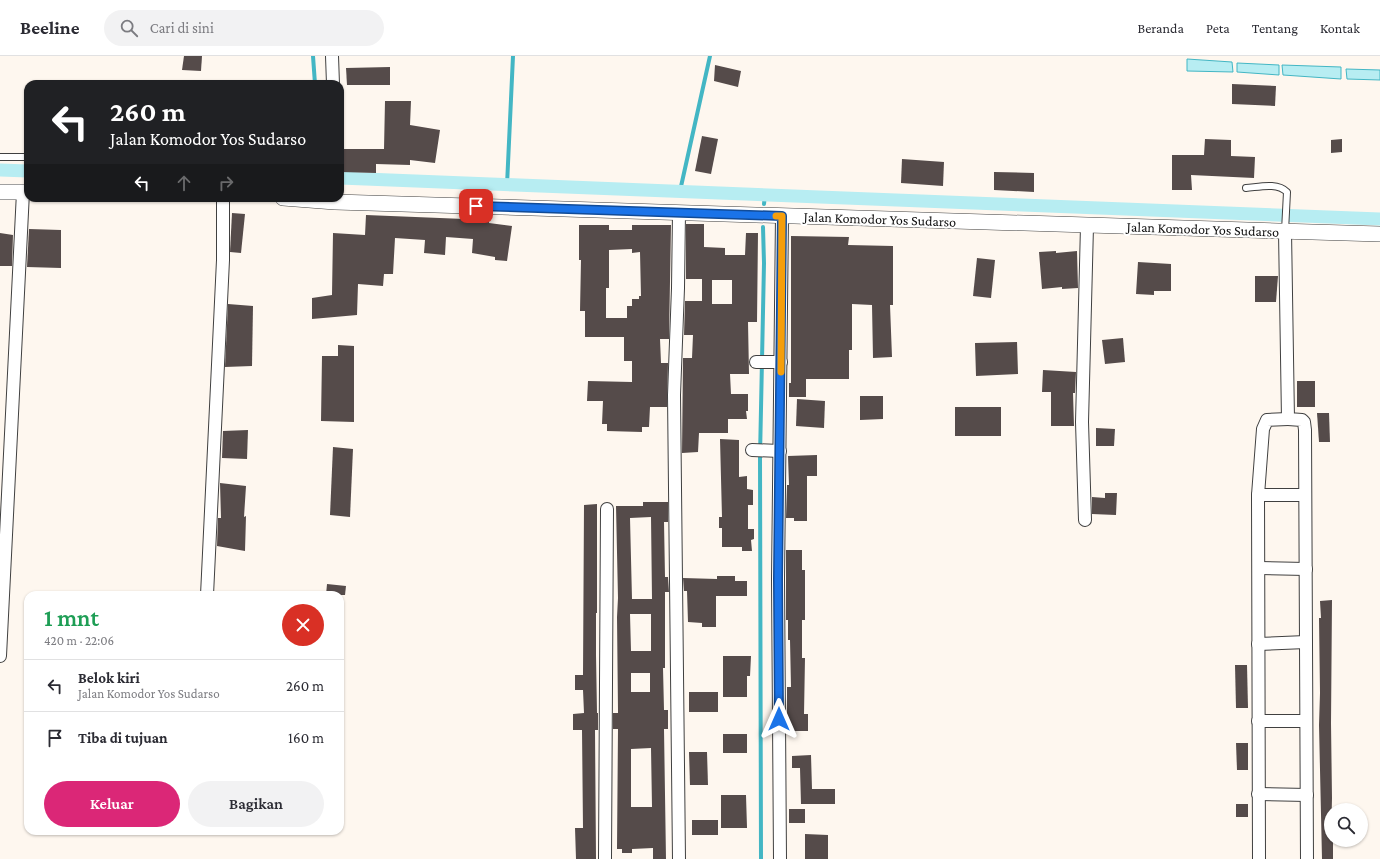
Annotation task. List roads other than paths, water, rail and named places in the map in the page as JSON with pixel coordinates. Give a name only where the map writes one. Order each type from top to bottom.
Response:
[{"type":"street","points":[[332,56],[333,80]]},
{"type":"street","points":[[0,192],[24,192]]},
{"type":"street","name":"Jalan Komodor Yos Sudarso","points":[[344,200],[1087,226],[1285,226],[1380,234]]},
{"type":"street","points":[[0,656],[24,202]]},
{"type":"street","points":[[207,591],[222,268],[223,202]]},
{"type":"street","points":[[679,213],[674,394],[679,859]]},
{"type":"street","points":[[780,859],[778,586],[774,451],[782,216]]},
{"type":"street","points":[[1085,520],[1082,422],[1087,226]]},
{"type":"street","points":[[1285,226],[1288,419]]},
{"type":"street","points":[[756,362],[776,362]]},
{"type":"street","points":[[1259,859],[1258,495],[1263,429],[1265,423],[1267,420],[1288,419],[1302,420],[1304,422],[1307,859]]},
{"type":"street","points":[[752,450],[774,451]]},
{"type":"street","points":[[1258,495],[1305,495]]},
{"type":"street","points":[[605,859],[607,509]]},
{"type":"street","points":[[1259,568],[1306,569]]},
{"type":"street","points":[[1258,644],[1306,642]]},
{"type":"street","points":[[1258,721],[1306,721]]},
{"type":"street","points":[[1258,794],[1307,795]]},
{"type":"lane","points":[[0,157],[24,157]]},
{"type":"lane","points":[[1246,188],[1276,186],[1287,192],[1285,226]]},
{"type":"water","points":[[1187,59],[1232,62],[1233,72],[1187,71]]},
{"type":"water","points":[[1237,63],[1279,65],[1279,75],[1237,72]]},
{"type":"water","points":[[1282,65],[1341,67],[1341,79],[1283,75]]},
{"type":"water","points":[[1346,69],[1380,70],[1380,80],[1347,79]]},
{"type":"waterway","points":[[313,56],[315,80]]},
{"type":"waterway","points":[[507,185],[513,56]]},
{"type":"waterway","points":[[680,191],[710,56]]},
{"type":"waterway","points":[[0,170],[24,171]]},
{"type":"waterway","points":[[344,178],[1380,219]]},
{"type":"waterway","points":[[764,204],[765,195]]},
{"type":"waterway","points":[[761,859],[760,457],[764,263],[763,227]]}]
